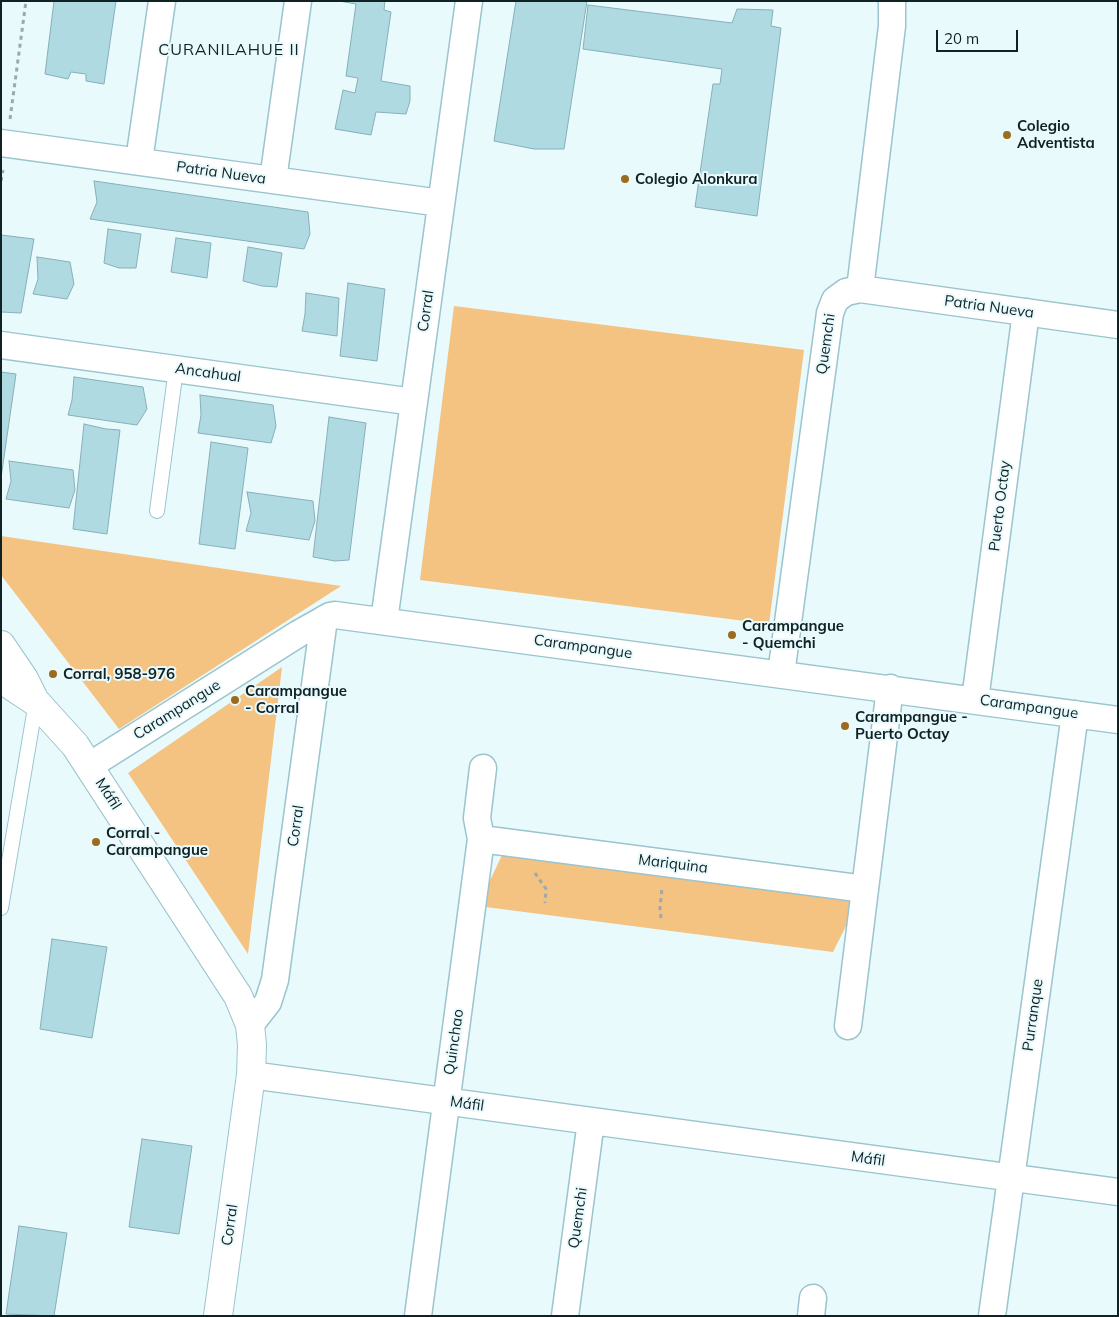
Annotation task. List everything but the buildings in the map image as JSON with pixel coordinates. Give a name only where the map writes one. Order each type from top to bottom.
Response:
[{"type":"street","points":[[139,162],[162,1]]},
{"type":"street","points":[[273,180],[298,1]]},
{"type":"street","name":"Corral","points":[[384,621],[469,1]]},
{"type":"street","points":[[860,289],[892,26],[892,1]]},
{"type":"street","name":"Patria Nueva","points":[[5,133],[139,162],[441,202]]},
{"type":"street","name":"Patria Nueva","points":[[860,289],[1118,325]]},
{"type":"street","name":"Quemchi","points":[[781,674],[831,306],[840,295],[860,289]]},
{"type":"street","name":"Puerto Octay","points":[[975,700],[1026,312]]},
{"type":"street","name":"Ancahual","points":[[1,345],[414,402]]},
{"type":"street","name":"Carampangue","points":[[89,766],[324,619],[335,615],[1118,720]]},
{"type":"street","name":"Corral","points":[[250,1025],[268,1002],[274,980],[324,619]]},
{"type":"street","name":"Máfil","points":[[1,645],[24,679],[36,702]]},
{"type":"street","name":"Máfil","points":[[1,680],[36,702],[59,726],[89,766],[238,996],[250,1025],[252,1045],[251,1075],[1118,1192]]},
{"type":"street","points":[[848,1026],[890,688]]},
{"type":"street","name":"Purranque","points":[[992,1316],[1075,714]]},
{"type":"street","name":"Quinchao","points":[[418,1316],[481,839],[477,818],[483,768]]},
{"type":"street","name":"Mariquina","points":[[481,839],[865,889]]},
{"type":"street","name":"Corral","points":[[218,1316],[251,1075]]},
{"type":"street","name":"Quemchi","points":[[565,1316],[591,1121]]},
{"type":"lane","points":[[157,511],[176,369]]},
{"type":"lane","points":[[1,908],[4,872],[36,702]]},
{"type":"path","points":[[5,133],[26,1]]},
{"type":"shaded area","points":[[454,306],[804,350],[769,624],[420,580]]},
{"type":"shaded area","points":[[1,536],[341,586],[119,729],[1,575]]},
{"type":"shaded area","points":[[282,667],[248,954],[128,773]]},
{"type":"shaded area","points":[[502,855],[858,902],[833,952],[478,906]]},
{"type":"place","name":"Colegio Adventista","points":[[1007,135]]},
{"type":"place","name":"Colegio Alonkura","points":[[625,179]]},
{"type":"place","name":"Carampangue - Quemchi","points":[[732,635]]},
{"type":"place","name":"Corral, 958-976","points":[[53,674]]},
{"type":"place","name":"Carampangue - Corral","points":[[235,700]]},
{"type":"place","name":"Carampangue - Puerto Octay","points":[[845,726]]},
{"type":"place","name":"Corral - Carampangue","points":[[96,842]]},
{"type":"district","name":"CURANILAHUE II","points":[[229,50]]}]
